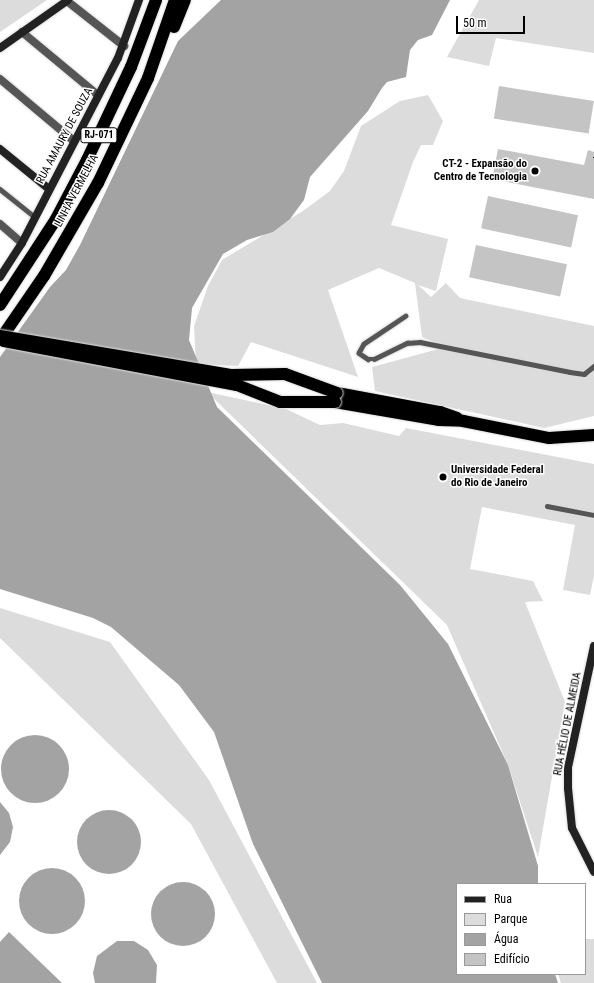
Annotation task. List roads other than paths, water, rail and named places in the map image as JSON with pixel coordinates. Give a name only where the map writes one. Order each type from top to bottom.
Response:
[{"type":"highway","name":"LINHA VERMELHA","points":[[0,304],[28,264],[87,160],[131,67],[156,0]]},
{"type":"highway","name":"LINHA VERMELHA","points":[[0,340],[44,276],[98,183],[148,78],[176,0]]},
{"type":"highway","points":[[148,78],[185,0]]},
{"type":"highway","points":[[0,336],[235,375],[285,374],[337,393],[439,420],[463,421],[562,440],[592,434]]},
{"type":"highway","points":[[0,340],[237,385],[280,402],[328,401],[383,406]]},
{"type":"street","name":"RUA AMAURY DE SOUZA","points":[[0,277],[22,243],[124,46],[139,0]]},
{"type":"street","points":[[0,48],[68,1],[124,46]]},
{"type":"street","points":[[22,32],[98,95]]},
{"type":"street","points":[[0,79],[74,141]]},
{"type":"street","points":[[0,149],[49,189]]},
{"type":"street","points":[[0,224],[22,243]]},
{"type":"street","name":"RUA HÉLIO DE ALMEIDA","points":[[594,646],[568,767],[568,788],[572,828],[594,872]]},
{"type":"lane","points":[[0,189],[35,217]]},
{"type":"lane","points":[[406,316],[364,344],[359,354],[368,359],[374,358],[403,344],[420,342],[584,374],[594,366]]},
{"type":"lane","points":[[547,506],[594,515]]},
{"type":"water","points":[[221,0],[450,0],[432,35],[418,40],[410,50],[406,77],[387,82],[382,88],[368,111],[310,177],[304,200],[290,219],[273,232],[247,240],[223,254],[192,308],[189,340],[217,407],[400,585],[448,644],[508,765],[538,866],[538,883],[456,883],[456,975],[555,975],[558,983],[322,983],[253,844],[214,732],[179,685],[111,627],[93,618],[0,589],[0,357],[50,287],[66,270],[80,245],[178,41]]},
{"type":"water","points":[[28,735],[42,735],[54,740],[64,750],[69,762],[69,776],[64,788],[54,798],[42,803],[28,803],[16,798],[6,788],[1,776],[1,762],[6,750],[16,740]]},
{"type":"water","points":[[0,802],[9,813],[13,827],[10,842],[0,855]]},
{"type":"water","points":[[103,810],[115,810],[132,819],[139,830],[141,842],[139,854],[132,865],[115,874],[103,874],[91,869],[82,860],[77,848],[77,836],[82,824],[91,815]]},
{"type":"water","points":[[52,868],[65,871],[75,878],[82,888],[85,901],[82,914],[75,924],[65,931],[52,934],[39,931],[29,924],[22,914],[19,901],[22,888],[29,878],[39,871]]},
{"type":"water","points":[[177,882],[189,882],[206,891],[213,902],[215,914],[213,926],[206,937],[189,946],[177,946],[165,941],[156,932],[151,920],[151,908],[156,896],[165,887]]},
{"type":"water","points":[[9,932],[62,983],[0,983],[0,942]]},
{"type":"water","points":[[117,941],[134,941],[148,950],[157,965],[156,983],[95,983],[93,973],[97,956]]},
{"type":"place","name":"CT-2 - Expansão do Centro de Tecnologia","points":[[535,171]]},
{"type":"place","name":"Universidade Federal do Rio de Janeiro","points":[[443,477]]}]
